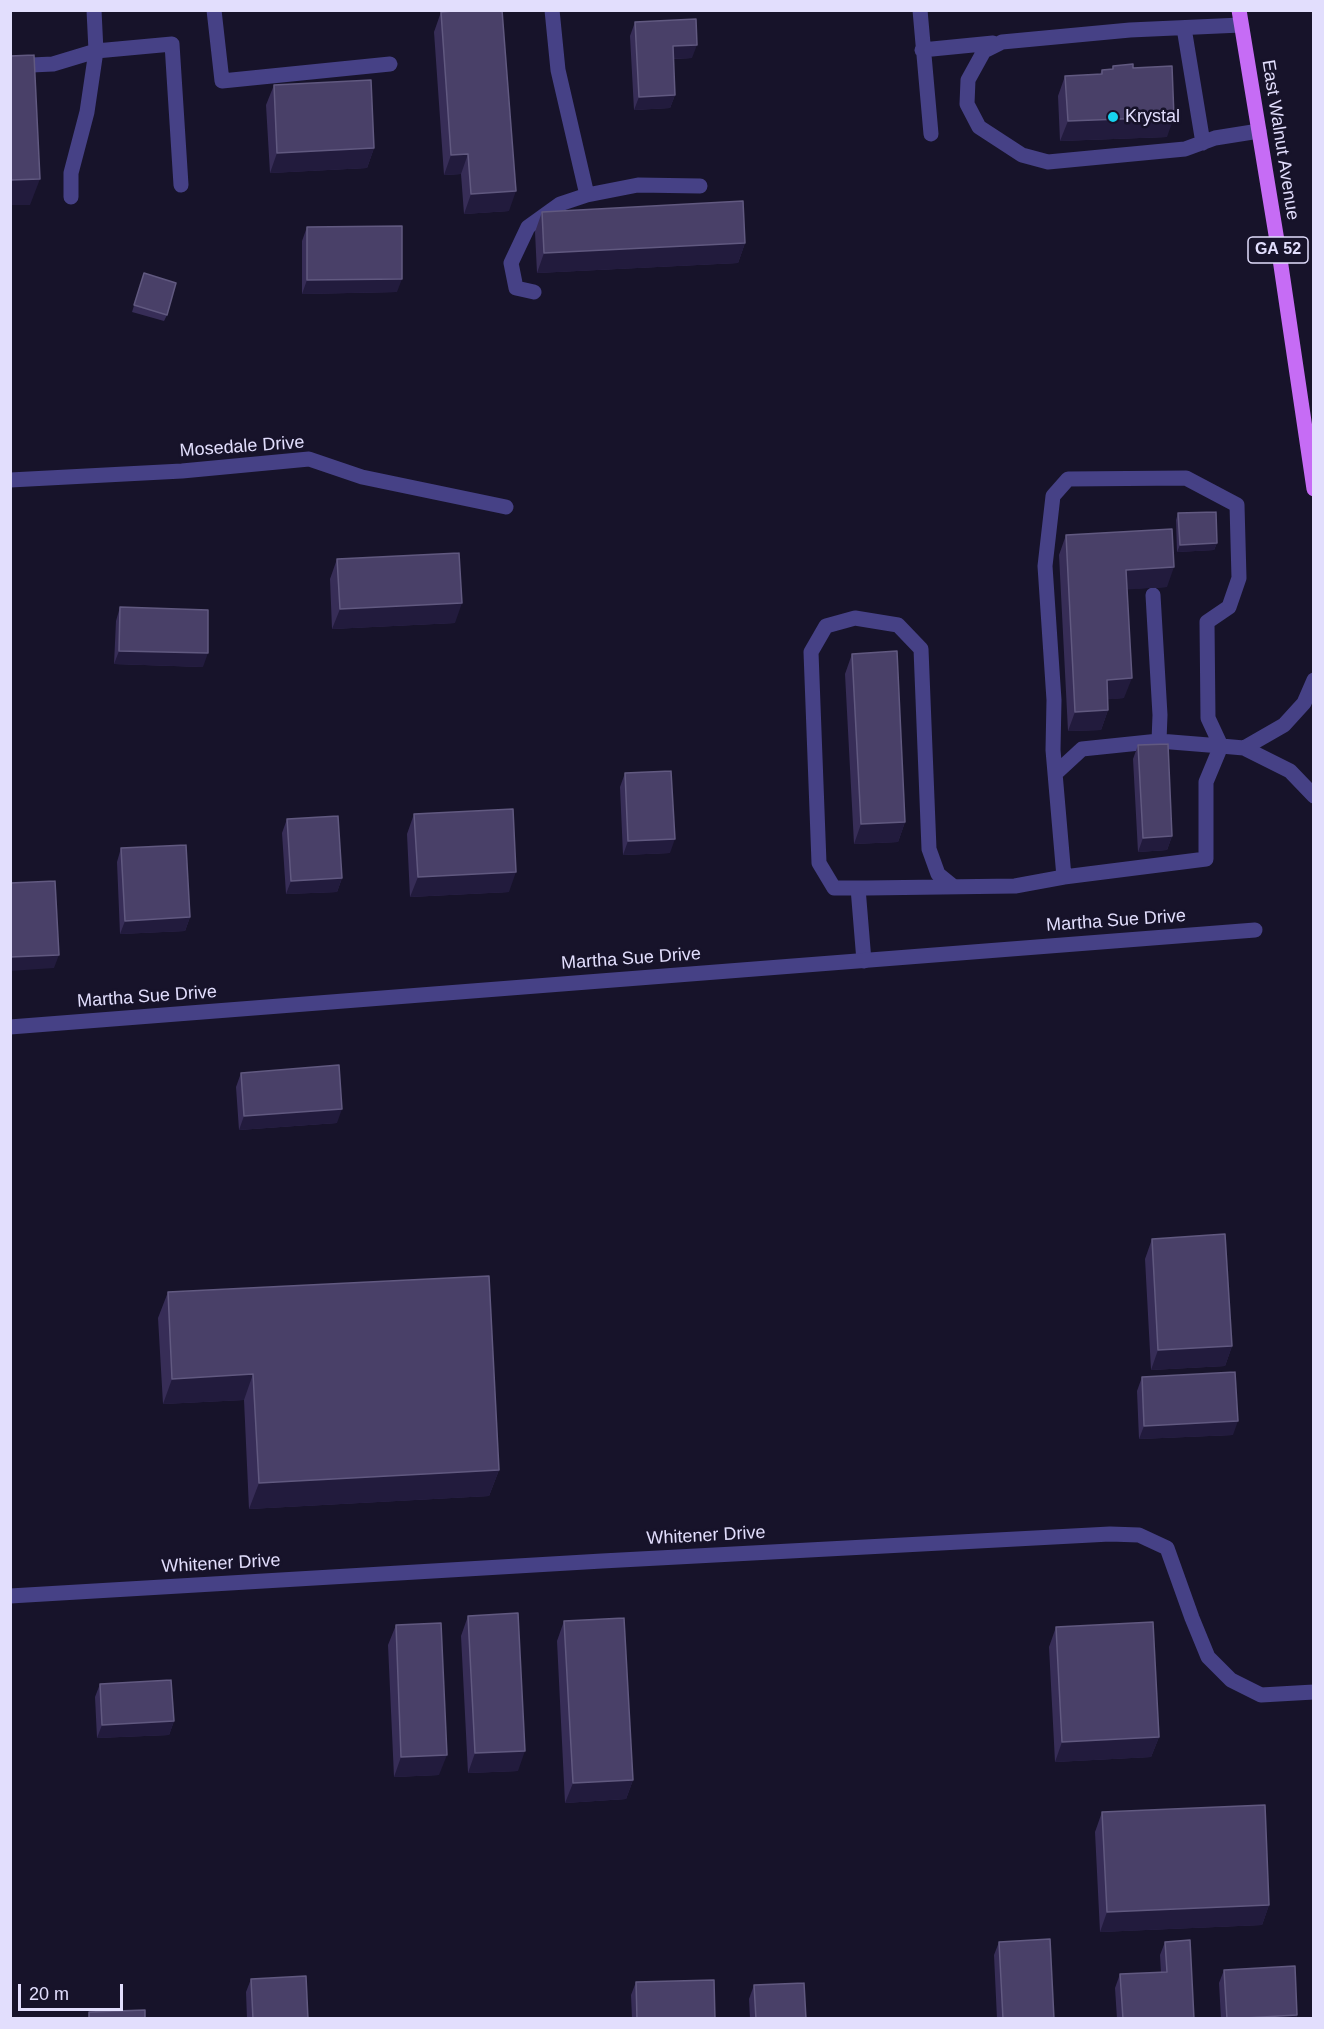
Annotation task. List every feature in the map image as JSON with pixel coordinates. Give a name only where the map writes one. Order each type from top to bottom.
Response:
[{"type":"main road","name":"East Walnut Avenue","points":[[1240,18],[1280,259],[1314,489]]},
{"type":"street","points":[[71,197],[71,173],[87,112],[96,51],[94,10]]},
{"type":"street","points":[[214,10],[222,81],[390,64]]},
{"type":"street","points":[[552,10],[558,70],[588,195]]},
{"type":"street","points":[[920,10],[931,134]]},
{"type":"street","points":[[922,50],[1184,28],[1240,18]]},
{"type":"street","points":[[1184,28],[1203,143]]},
{"type":"street","points":[[1002,42],[984,51],[968,80],[967,104],[979,127],[1022,155],[1047,162],[1185,149],[1215,138],[1259,131]]},
{"type":"street","points":[[10,66],[53,64],[96,51],[172,44],[181,185]]},
{"type":"street","points":[[534,292],[516,288],[511,263],[528,227],[560,204],[588,195],[638,185],[700,186]]},
{"type":"street","name":"Mosedale Drive","points":[[10,480],[182,471],[309,459],[362,477],[506,507]]},
{"type":"street","points":[[954,887],[938,874],[929,849],[921,650],[898,625],[855,618],[826,626],[811,652],[819,863],[834,888],[954,887],[1015,886],[1064,877],[1206,859],[1206,782],[1221,746],[1208,718],[1207,622],[1229,607],[1239,578],[1237,505],[1186,478],[1068,479],[1053,496],[1045,566],[1054,700],[1053,750],[1064,877]]},
{"type":"street","points":[[1153,595],[1160,715],[1159,741]]},
{"type":"street","points":[[1244,748],[1284,725],[1304,703],[1314,680]]},
{"type":"street","points":[[1056,773],[1082,749],[1159,741],[1244,748],[1290,771],[1314,796]]},
{"type":"street","points":[[858,888],[864,961]]},
{"type":"street","name":"Martha Sue Drive","points":[[10,1027],[1255,930]]},
{"type":"street","name":"Whitener Drive","points":[[10,1596],[1110,1534],[1139,1535],[1167,1548],[1208,1657],[1231,1680],[1261,1695],[1314,1692]]},
{"type":"building","points":[[502,10],[516,191],[471,194],[468,154],[451,155],[441,12]]},
{"type":"building","points":[[696,19],[697,45],[673,46],[675,95],[639,97],[635,22]]},
{"type":"building","points":[[34,55],[40,179],[10,180],[10,56]]},
{"type":"building","points":[[1133,64],[1133,68],[1172,66],[1174,117],[1068,121],[1065,76],[1102,74],[1102,70],[1113,69],[1113,66]]},
{"type":"building","points":[[371,80],[374,148],[277,153],[274,85]]},
{"type":"building","points":[[743,201],[745,243],[544,253],[542,212]]},
{"type":"building","points":[[402,226],[402,279],[307,280],[307,227]]},
{"type":"building","points":[[144,273],[176,283],[167,315],[134,305]]},
{"type":"building","points":[[1216,512],[1217,543],[1180,545],[1178,513]]},
{"type":"building","points":[[1172,529],[1174,567],[1126,570],[1132,678],[1107,680],[1108,710],[1075,712],[1066,535]]},
{"type":"building","points":[[459,553],[462,603],[340,609],[337,559]]},
{"type":"building","points":[[120,607],[208,610],[208,653],[119,651]]},
{"type":"building","points":[[897,651],[905,822],[861,824],[852,654]]},
{"type":"building","points":[[1168,744],[1172,836],[1143,838],[1138,745]]},
{"type":"building","points":[[671,771],[675,839],[628,841],[625,773]]},
{"type":"building","points":[[513,809],[516,872],[418,877],[414,814]]},
{"type":"building","points":[[338,816],[342,878],[291,881],[287,819]]},
{"type":"building","points":[[186,845],[190,917],[125,921],[121,848]]},
{"type":"building","points":[[55,881],[59,955],[10,957],[10,883]]},
{"type":"building","points":[[339,1065],[342,1109],[244,1116],[241,1073]]},
{"type":"building","points":[[1225,1234],[1232,1346],[1158,1350],[1152,1239]]},
{"type":"building","points":[[489,1276],[499,1470],[259,1483],[253,1374],[172,1379],[168,1292]]},
{"type":"building","points":[[1235,1372],[1238,1421],[1144,1426],[1142,1377]]},
{"type":"building","points":[[518,1613],[525,1751],[475,1753],[468,1616]]},
{"type":"building","points":[[624,1618],[633,1780],[573,1783],[564,1621]]},
{"type":"building","points":[[1153,1622],[1159,1737],[1062,1742],[1056,1627]]},
{"type":"building","points":[[441,1623],[447,1755],[401,1757],[396,1625]]},
{"type":"building","points":[[171,1680],[174,1721],[102,1725],[100,1684]]},
{"type":"building","points":[[1265,1805],[1269,1905],[1107,1912],[1102,1812]]},
{"type":"building","points":[[1050,1939],[1054,2019],[1003,2019],[999,1942]]},
{"type":"building","points":[[1190,1940],[1194,2019],[1123,2019],[1120,1974],[1167,1972],[1165,1942]]},
{"type":"building","points":[[1295,1966],[1297,2015],[1227,2019],[1224,1970]]},
{"type":"building","points":[[306,1976],[308,2019],[253,2019],[251,1979]]},
{"type":"building","points":[[714,1980],[715,2019],[637,2019],[636,1982]]},
{"type":"building","points":[[804,1983],[806,2019],[756,2019],[754,1985]]},
{"type":"building","points":[[145,2010],[145,2019],[89,2019],[89,2012]]},
{"type":"place","name":"Krystal","points":[[1113,117]]}]
